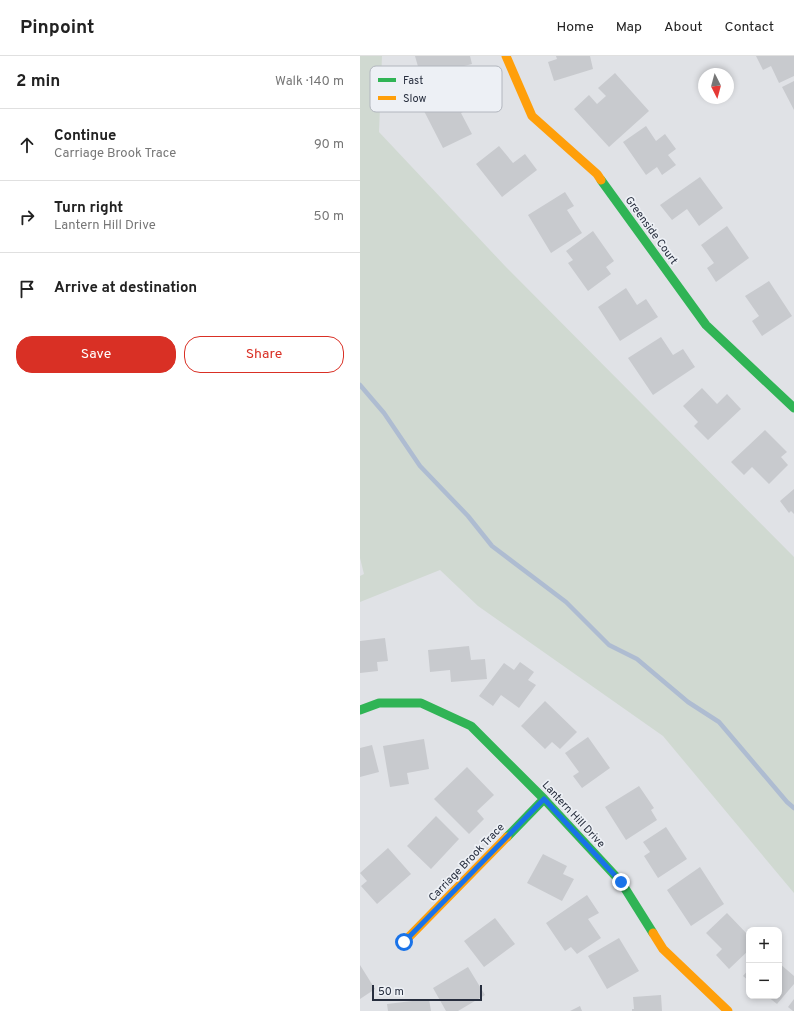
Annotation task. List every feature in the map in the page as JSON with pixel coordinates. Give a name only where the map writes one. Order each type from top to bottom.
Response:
[{"type":"street","name":"Greenside Court","points":[[506,56],[532,116],[596,174],[706,325],[794,408]]},
{"type":"street","name":"Lantern Hill Drive","points":[[360,710],[379,703],[421,703],[471,726],[544,799],[621,882],[663,949],[728,1011]]},
{"type":"street","name":"Carriage Brook Trace","points":[[404,942],[544,799]]},
{"type":"shaded area","points":[[360,56],[382,56],[382,66],[370,66],[370,112],[380,112],[379,132],[505,266],[794,557],[794,893],[663,736],[478,606],[440,570],[360,602],[360,576],[364,574],[360,558]]},
{"type":"building","points":[[415,56],[470,56],[472,64],[464,66],[418,66]]},
{"type":"building","points":[[556,56],[590,56],[593,69],[554,81],[548,62],[557,59]]},
{"type":"building","points":[[756,56],[794,56],[794,76],[779,83],[771,66],[763,70]]},
{"type":"building","points":[[615,73],[649,111],[609,147],[574,109],[589,95],[597,104],[606,96],[598,88]]},
{"type":"building","points":[[794,81],[794,110],[782,87]]},
{"type":"building","points":[[425,112],[463,112],[461,113],[472,134],[443,148]]},
{"type":"building","points":[[646,126],[656,141],[665,134],[676,149],[668,155],[676,165],[662,175],[657,167],[646,175],[623,142]]},
{"type":"building","points":[[499,146],[513,163],[525,154],[537,170],[502,197],[476,164]]},
{"type":"building","points":[[700,177],[723,208],[699,226],[687,209],[672,220],[660,205]]},
{"type":"building","points":[[565,192],[574,206],[567,210],[582,233],[551,253],[528,215]]},
{"type":"building","points":[[727,226],[749,258],[716,282],[707,268],[714,263],[701,245]]},
{"type":"building","points":[[593,231],[614,261],[606,267],[611,274],[588,291],[568,263],[573,260],[566,251]]},
{"type":"building","points":[[769,281],[792,316],[762,336],[752,321],[759,316],[745,296]]},
{"type":"building","points":[[626,288],[637,305],[646,299],[658,317],[620,341],[598,307]]},
{"type":"building","points":[[661,337],[673,355],[683,349],[695,367],[653,395],[628,358]]},
{"type":"building","points":[[702,388],[717,404],[727,394],[741,409],[708,440],[694,426],[698,422],[683,406]]},
{"type":"building","points":[[765,430],[787,452],[781,457],[788,465],[769,484],[752,467],[744,475],[731,462]]},
{"type":"building","points":[[794,489],[794,514],[791,511],[789,513],[780,501]]},
{"type":"building","points":[[385,638],[388,661],[377,662],[378,671],[360,673],[360,641]]},
{"type":"building","points":[[469,646],[471,660],[485,659],[487,679],[451,682],[450,670],[430,672],[428,650]]},
{"type":"building","points":[[520,662],[534,672],[528,680],[536,685],[519,708],[501,695],[493,706],[479,696],[504,663],[514,670]]},
{"type":"building","points":[[545,701],[577,732],[560,749],[552,742],[545,749],[521,726]]},
{"type":"building","points":[[588,737],[610,768],[582,788],[573,776],[579,772],[565,753]]},
{"type":"building","points":[[424,739],[429,769],[407,773],[409,784],[390,787],[383,746]]},
{"type":"building","points":[[372,745],[379,772],[360,777],[360,748]]},
{"type":"building","points":[[467,767],[494,795],[477,811],[484,819],[469,834],[434,799]]},
{"type":"building","points":[[639,786],[654,808],[651,810],[657,820],[626,840],[605,807]]},
{"type":"building","points":[[436,816],[459,839],[431,869],[407,846]]},
{"type":"building","points":[[666,827],[687,859],[658,878],[644,856],[650,852],[643,842]]},
{"type":"building","points":[[388,848],[411,874],[377,904],[361,886],[367,881],[360,873]]},
{"type":"building","points":[[543,854],[567,866],[563,874],[574,879],[562,901],[527,883]]},
{"type":"building","points":[[700,867],[724,904],[691,926],[667,890]]},
{"type":"building","points":[[587,895],[599,913],[588,919],[601,938],[577,954],[571,947],[565,951],[546,923]]},
{"type":"building","points":[[727,913],[746,933],[746,953],[729,969],[716,955],[722,949],[706,933]]},
{"type":"building","points":[[495,918],[515,944],[484,967],[464,941]]},
{"type":"building","points":[[619,938],[639,971],[607,989],[588,956]]},
{"type":"building","points":[[360,965],[375,989],[360,999]]},
{"type":"building","points":[[782,966],[794,976],[794,984],[782,998]]},
{"type":"building","points":[[468,967],[485,995],[458,1011],[446,1011],[433,988]]},
{"type":"building","points":[[661,995],[662,1011],[632,1011],[632,1009],[634,1009],[633,997]]},
{"type":"building","points":[[429,999],[431,1011],[388,1011],[387,1004]]},
{"type":"building","points":[[771,999],[781,999],[777,1004]]},
{"type":"building","points":[[794,999],[794,1011],[793,1011],[788,1007]]},
{"type":"building","points":[[580,1006],[582,1011],[570,1011]]},
{"type":"waterway","points":[[360,385],[384,413],[420,466],[468,516],[492,546],[566,602],[609,645],[637,659],[688,702],[719,722],[787,802],[794,808]]},
{"type":"traffic: fast","points":[[601,180],[706,325],[794,408]]},
{"type":"traffic: fast","points":[[360,710],[379,703],[421,703],[471,726],[544,799],[621,882],[653,933]]},
{"type":"traffic: fast","points":[[507,837],[544,799]]},
{"type":"traffic: slow","points":[[506,56],[532,116],[597,174],[601,180]]},
{"type":"traffic: slow","points":[[404,942],[507,837]]},
{"type":"traffic: slow","points":[[653,933],[663,949],[728,1011]]},
{"type":"route","points":[[404,942],[544,799],[621,882]]}]
